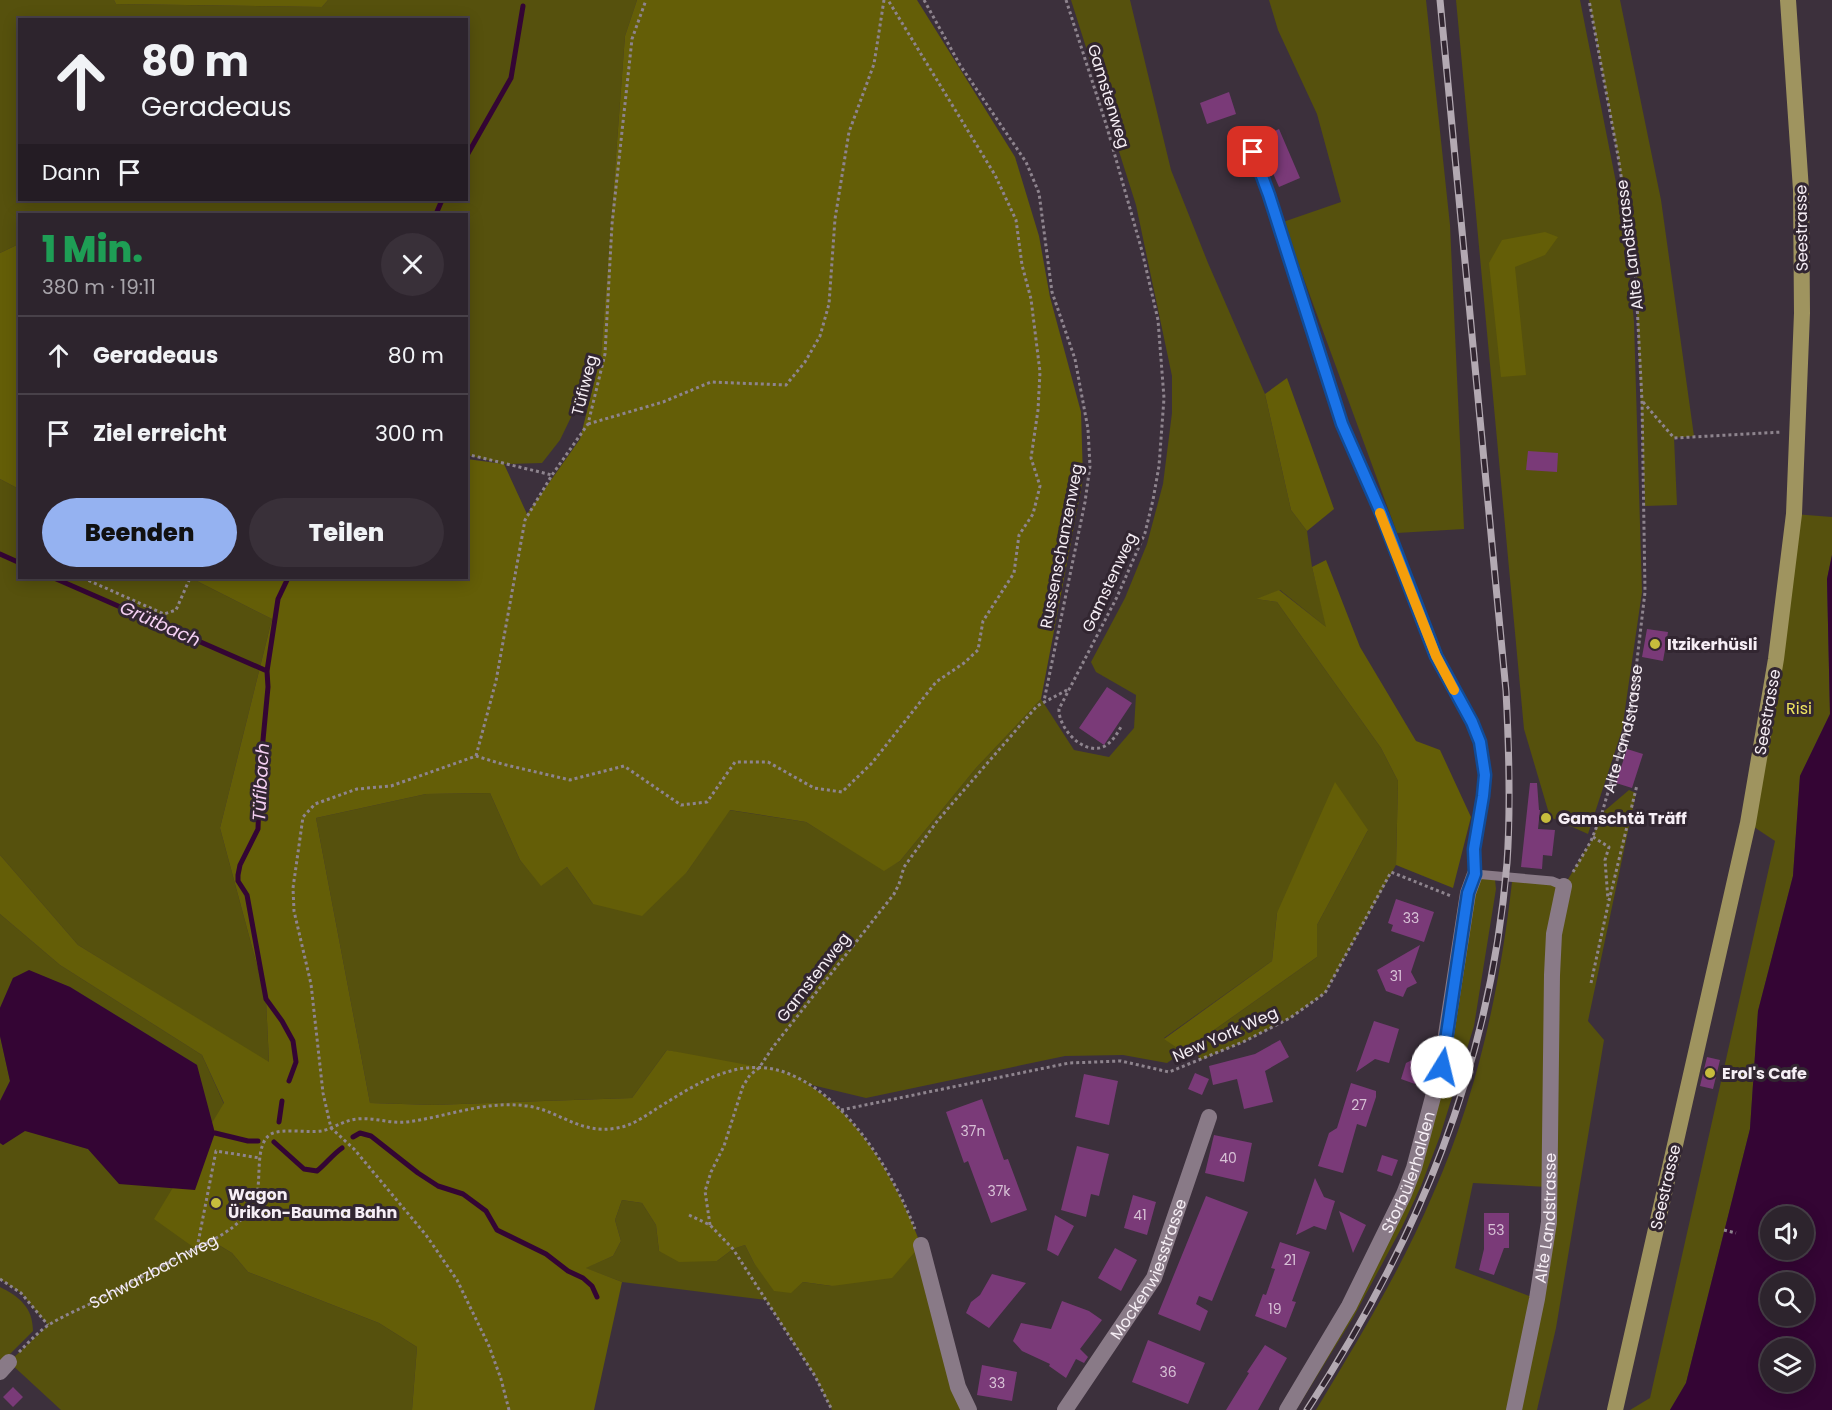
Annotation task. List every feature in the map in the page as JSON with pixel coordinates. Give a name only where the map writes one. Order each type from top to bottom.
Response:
[{"type":"main road","name":"Seestrasse","points":[[1615,1410],[1748,823],[1776,659],[1794,514],[1802,313],[1801,190],[1788,0]]},
{"type":"street","name":"Storbülerhalden","points":[[1287,1410],[1349,1306],[1404,1194],[1414,1168],[1442,1067],[1468,893],[1481,874]]},
{"type":"street","name":"Alte Landstrasse","points":[[1514,1410],[1535,1308],[1549,1222],[1548,1122],[1552,954],[1556,916],[1564,886]]},
{"type":"street","name":"Mockenwiesstrasse","points":[[1065,1410],[1154,1278],[1209,1117]]},
{"type":"street","points":[[921,1245],[958,1387],[969,1410]]},
{"type":"lane","points":[[1245,131],[1269,195],[1342,424],[1382,515],[1436,656],[1472,722],[1480,742],[1485,775],[1474,849],[1481,874],[1552,881],[1564,886]]},
{"type":"path","name":"Tüfiweg","points":[[476,756],[496,681],[525,520],[552,475],[588,424],[605,354],[612,224],[632,39],[646,0]]},
{"type":"path","points":[[588,424],[663,402],[711,382],[786,385],[805,362],[820,336],[829,304],[836,219],[849,132],[874,64],[886,0]]},
{"type":"path","points":[[509,1410],[489,1346],[457,1280],[412,1218],[354,1149],[331,1128],[323,1094],[311,984],[294,911],[293,888],[303,817],[315,804],[357,789],[391,786],[476,756],[570,780],[624,766],[681,805],[707,802],[735,762],[768,762],[814,788],[842,792],[872,763],[936,682],[964,663],[978,650],[983,621],[1014,573],[1019,535],[1033,514],[1040,486],[1031,458],[1038,410],[1040,372],[1031,299],[1022,265],[1016,220],[995,175],[886,0]]},
{"type":"path","name":"Russenschanzenweg","points":[[924,0],[960,65],[1026,162],[1039,194],[1052,292],[1075,359],[1088,429],[1090,466],[1085,502],[1044,701]]},
{"type":"path","name":"Gamstenweg","points":[[710,1226],[705,1191],[724,1146],[743,1086],[894,894],[904,867],[938,820],[1044,701],[1068,689],[1122,587],[1145,532],[1159,466],[1164,398],[1158,320],[1106,124],[1066,0]]},
{"type":"path","name":"Alte Landstrasse","points":[[1564,886],[1593,837],[1631,712],[1645,592],[1642,401],[1635,266],[1618,156],[1589,0]]},
{"type":"path","points":[[1642,401],[1674,438],[1797,432]]},
{"type":"path","points":[[468,454],[552,475]]},
{"type":"path","points":[[85,579],[164,614],[176,610],[190,579]]},
{"type":"path","points":[[1068,689],[1060,705],[1059,716],[1064,729],[1074,738],[1088,746],[1102,747],[1109,743],[1121,728]]},
{"type":"path","points":[[1591,983],[1637,785]]},
{"type":"path","points":[[1593,837],[1608,847],[1605,860],[1608,905]]},
{"type":"path","name":"New York Weg","points":[[841,1110],[1069,1063],[1121,1061],[1169,1072],[1243,1042],[1290,1018],[1325,993],[1391,872],[1449,896],[1468,893]]},
{"type":"path","points":[[331,1128],[360,1118],[401,1123],[476,1108],[517,1105],[541,1109],[578,1125],[617,1128],[644,1117],[700,1082],[718,1074],[759,1068],[782,1071],[823,1094],[841,1110],[886,1172],[906,1208],[921,1245]]},
{"type":"path","name":"Schwarzbachweg","points":[[4,1367],[48,1325],[232,1228],[248,1211],[257,1196],[260,1158],[264,1142],[272,1134],[320,1131],[331,1128]]},
{"type":"path","points":[[197,1248],[216,1151],[260,1158]]},
{"type":"path","points":[[689,1215],[710,1226],[733,1249],[815,1376],[832,1410]]},
{"type":"path","points":[[1724,1230],[1736,1233]]},
{"type":"path","points":[[0,1279],[21,1293],[48,1325]]},
{"type":"green space","points":[[0,0],[114,0],[116,4],[322,7],[328,0],[637,0],[625,36],[601,355],[560,440],[542,463],[504,464],[468,455],[468,213],[18,213],[18,244],[0,253]]},
{"type":"green space","points":[[1071,0],[1130,0],[1171,170],[1208,263],[1265,394],[1291,510],[1307,531],[1312,567],[1327,628],[1280,590],[1257,599],[1277,602],[1381,748],[1398,781],[1396,865],[1325,993],[1290,1018],[1243,1042],[1200,1060],[1193,1045],[1317,957],[1317,925],[1368,830],[1277,913],[1272,961],[1164,1038],[1183,1052],[1167,1063],[1123,1055],[1065,1056],[866,1098],[667,1050],[632,1098],[433,1105],[370,1103],[316,818],[426,794],[490,793],[520,860],[541,885],[567,867],[593,904],[687,872],[729,810],[806,822],[884,870],[900,861],[976,768],[1041,699],[1074,750],[1109,757],[1134,728],[1136,695],[1096,672],[1091,662],[1125,598],[1147,544],[1163,484],[1172,413],[1172,376],[1136,205]]},
{"type":"green space","points":[[1269,0],[1426,0],[1450,225],[1464,529],[1397,533],[1283,222],[1341,202],[1317,114],[1278,30]]},
{"type":"green space","points":[[1456,0],[1580,0],[1625,228],[1634,322],[1642,592],[1622,730],[1588,834],[1550,817],[1524,729]]},
{"type":"green space","points":[[1589,0],[1620,0],[1661,200],[1694,436],[1674,438],[1677,505],[1645,506],[1635,266],[1618,156]]},
{"type":"green space","points":[[0,479],[18,488],[18,579],[193,579],[272,619],[220,828],[266,999],[269,1063],[78,945],[0,855]]},
{"type":"green space","name":"Risi","points":[[1794,514],[1832,517],[1832,555],[1827,579],[1830,714],[1800,776],[1793,876],[1758,1011],[1750,1129],[1686,1383],[1670,1410],[1630,1410],[1650,1398],[1775,841],[1748,823]]},
{"type":"green space","points":[[1629,790],[1636,793],[1588,1021],[1604,1040],[1556,1328],[1537,1410],[1316,1410],[1393,1277],[1421,1222],[1449,1157],[1474,1080],[1493,1002],[1512,882],[1534,879],[1564,886],[1591,841],[1602,813]],"holes":[[[1473,1183],[1548,1187],[1537,1299],[1455,1268]]]},
{"type":"green space","points":[[1475,874],[1495,880],[1496,889],[1474,1026],[1440,1136],[1402,1227],[1354,1316],[1296,1410],[1404,1194],[1441,1067]]},
{"type":"green space","points":[[0,914],[60,965],[202,1055],[224,1104],[197,1248],[214,1242],[232,1253],[248,1272],[379,1323],[417,1347],[412,1410],[61,1410],[9,1362],[48,1325],[21,1293],[0,1279],[0,1143],[3,1145],[25,1130],[88,1149],[119,1183],[197,1065],[70,987],[29,971],[13,978],[0,1008]]},
{"type":"green space","points":[[0,1036],[10,1081],[0,1101]]},
{"type":"green space","points":[[622,1200],[642,1203],[656,1225],[659,1251],[717,1261],[733,1249],[745,1245],[754,1263],[791,1292],[803,1282],[832,1286],[921,1245],[969,1410],[832,1410],[815,1376],[766,1300],[622,1282],[585,1268],[613,1256],[621,1241],[615,1220]]},
{"type":"green space","points":[[0,1287],[24,1304],[31,1316],[33,1331],[0,1364]]},
{"type":"shaded area","points":[[114,0],[328,0],[322,7],[116,4]]},
{"type":"shaded area","points":[[637,0],[917,0],[1015,157],[1039,236],[1050,297],[1081,412],[1083,479],[1041,699],[976,768],[900,861],[884,871],[806,822],[730,810],[687,872],[642,916],[593,904],[567,867],[541,886],[520,860],[490,793],[426,794],[316,818],[370,1103],[433,1105],[632,1098],[667,1050],[776,1070],[809,1085],[831,1101],[851,1122],[885,1169],[921,1245],[892,1278],[832,1286],[803,1282],[791,1293],[774,1291],[754,1263],[745,1245],[733,1249],[717,1261],[679,1262],[659,1251],[656,1225],[642,1203],[622,1200],[615,1220],[621,1241],[613,1256],[586,1268],[622,1282],[594,1410],[412,1410],[417,1347],[379,1323],[248,1272],[232,1253],[214,1242],[196,1249],[154,1219],[224,1103],[202,1055],[60,965],[0,914],[0,855],[78,945],[269,1062],[266,999],[220,828],[272,619],[193,579],[468,579],[468,459],[504,464],[527,514],[580,439],[601,355],[625,36]]},
{"type":"shaded area","points":[[1545,232],[1558,237],[1545,255],[1515,267],[1526,375],[1501,377],[1489,263],[1502,240]]},
{"type":"shaded area","points":[[18,244],[18,488],[0,479],[0,253]]},
{"type":"shaded area","points":[[1287,378],[1334,509],[1307,531],[1291,510],[1265,394]]},
{"type":"shaded area","points":[[1832,555],[1832,1410],[1670,1410],[1686,1383],[1750,1129],[1758,1011],[1793,876],[1800,776],[1830,714],[1827,579]]},
{"type":"shaded area","points":[[1326,560],[1360,647],[1416,741],[1440,750],[1471,817],[1453,888],[1396,865],[1398,781],[1381,748],[1277,602],[1256,599],[1279,590],[1326,627],[1312,567]]},
{"type":"shaded area","points":[[1335,782],[1368,830],[1317,925],[1317,957],[1183,1052],[1164,1039],[1272,961],[1277,913]]},
{"type":"shaded area","points":[[29,970],[70,987],[197,1065],[215,1133],[195,1190],[119,1184],[88,1149],[25,1131],[3,1145],[0,1143],[0,1101],[10,1081],[0,1036],[0,1008],[13,978]]},
{"type":"building","points":[[1229,92],[1236,114],[1207,124],[1200,103]]},
{"type":"building","points":[[1279,129],[1300,178],[1279,187],[1272,171],[1268,173],[1256,140]]},
{"type":"building","points":[[1528,451],[1558,453],[1557,472],[1526,470]]},
{"type":"building","name":"Itzikerhüsli","points":[[1647,629],[1668,632],[1663,661],[1642,657]]},
{"type":"building","points":[[1107,687],[1132,703],[1104,745],[1079,728]]},
{"type":"building","points":[[1627,749],[1643,754],[1632,788],[1616,783]]},
{"type":"building","points":[[1530,783],[1537,783],[1540,810],[1538,829],[1555,830],[1552,856],[1543,855],[1542,869],[1521,867]]},
{"type":"building","points":[[1396,899],[1434,912],[1424,942],[1391,931],[1393,925],[1388,923]]},
{"type":"building","points":[[1420,945],[1411,972],[1417,983],[1407,988],[1403,997],[1386,991],[1377,970]]},
{"type":"building","points":[[1374,1021],[1399,1029],[1389,1063],[1375,1059],[1356,1072]]},
{"type":"building","points":[[1280,1040],[1289,1057],[1265,1071],[1273,1102],[1244,1109],[1237,1079],[1213,1085],[1209,1066],[1255,1054]]},
{"type":"building","points":[[1424,1054],[1415,1084],[1401,1079],[1406,1063]]},
{"type":"building","name":"Erol's Cafe","points":[[1707,1057],[1720,1060],[1713,1089],[1700,1086]]},
{"type":"building","points":[[1195,1073],[1209,1079],[1202,1095],[1188,1089]]},
{"type":"building","points":[[1084,1074],[1118,1081],[1109,1125],[1075,1117]]},
{"type":"building","points":[[1351,1083],[1376,1091],[1376,1097],[1366,1127],[1357,1124],[1343,1173],[1318,1166],[1329,1133],[1337,1128]]},
{"type":"building","points":[[982,1099],[1004,1160],[1008,1159],[1027,1210],[991,1223],[968,1161],[964,1163],[946,1112]]},
{"type":"building","points":[[1214,1135],[1252,1143],[1244,1182],[1205,1173]]},
{"type":"building","points":[[1077,1146],[1109,1154],[1099,1196],[1091,1194],[1086,1217],[1061,1210]]},
{"type":"building","points":[[1382,1155],[1398,1160],[1392,1176],[1377,1171]]},
{"type":"building","points":[[1315,1178],[1324,1197],[1335,1201],[1326,1230],[1314,1226],[1296,1235]]},
{"type":"building","points":[[1133,1195],[1156,1202],[1147,1235],[1124,1228]]},
{"type":"building","points":[[1206,1196],[1248,1212],[1212,1301],[1199,1296],[1196,1304],[1208,1311],[1200,1331],[1158,1314]]},
{"type":"building","points":[[1339,1211],[1366,1225],[1353,1253]]},
{"type":"building","points":[[1484,1213],[1509,1213],[1509,1248],[1504,1248],[1494,1275],[1479,1270],[1484,1249]]},
{"type":"building","points":[[1055,1215],[1074,1226],[1058,1256],[1047,1250]]},
{"type":"building","points":[[1280,1242],[1310,1252],[1292,1301],[1296,1302],[1286,1328],[1255,1316],[1263,1294],[1266,1295],[1275,1269],[1271,1268]]},
{"type":"building","points":[[1115,1248],[1137,1260],[1121,1291],[1098,1278]]},
{"type":"building","points":[[992,1274],[1026,1283],[989,1328],[966,1313],[971,1302],[980,1295]]},
{"type":"building","points":[[1062,1301],[1089,1311],[1102,1320],[1080,1349],[1088,1357],[1084,1363],[1076,1359],[1066,1378],[1049,1366],[1050,1364],[1022,1351],[1013,1341],[1021,1323],[1051,1329]]},
{"type":"building","points":[[1148,1340],[1205,1363],[1188,1404],[1132,1382]]},
{"type":"building","points":[[1265,1345],[1287,1358],[1258,1410],[1226,1410],[1249,1373],[1247,1372]]},
{"type":"building","points":[[982,1365],[1017,1372],[1012,1401],[977,1395]]},
{"type":"building","points":[[13,1387],[23,1397],[13,1407],[3,1397]]},
{"type":"waterway","name":"Tüfibach","points":[[468,153],[511,78],[523,6]]},
{"type":"waterway","name":"Tüfibach","points":[[436,213],[442,201]]},
{"type":"waterway","name":"Grütbach","points":[[0,554],[18,562]]},
{"type":"waterway","name":"Grütbach","points":[[56,579],[267,671]]},
{"type":"waterway","name":"Tüfibach","points":[[288,579],[278,599],[267,671],[268,687],[260,772],[258,829],[240,865],[238,881],[247,895],[266,999],[293,1041],[296,1062],[289,1081]]},
{"type":"waterway","name":"Tüfibach","points":[[279,1122],[282,1101]]},
{"type":"waterway","points":[[215,1133],[248,1141],[258,1141]]},
{"type":"waterway","points":[[353,1137],[360,1133],[371,1136],[438,1186],[463,1194],[486,1211],[497,1230],[546,1254],[568,1271],[583,1278],[592,1286],[597,1297]]},
{"type":"waterway","points":[[274,1142],[304,1169],[317,1171],[342,1148]]},
{"type":"railway","points":[[1307,1410],[1383,1282],[1415,1216],[1442,1149],[1466,1081],[1484,1011],[1498,938],[1507,863],[1509,777],[1506,691],[1440,0]]},
{"type":"slow traffic","points":[[1380,513],[1436,656],[1454,690]]},
{"type":"place","name":"Itzikerhüsli","points":[[1655,644]]},
{"type":"place","name":"Gamschtä Träff","points":[[1546,818]]},
{"type":"place","name":"Erol's Cafe","points":[[1710,1073]]},
{"type":"place","name":"Wagon Ürikon-Bauma Bahn","points":[[216,1203]]},
{"type":"route","points":[[1253,152],[1269,195],[1342,424],[1382,515],[1436,656],[1472,722],[1484,760],[1483,796],[1474,849],[1475,874],[1468,893],[1442,1067]]}]
